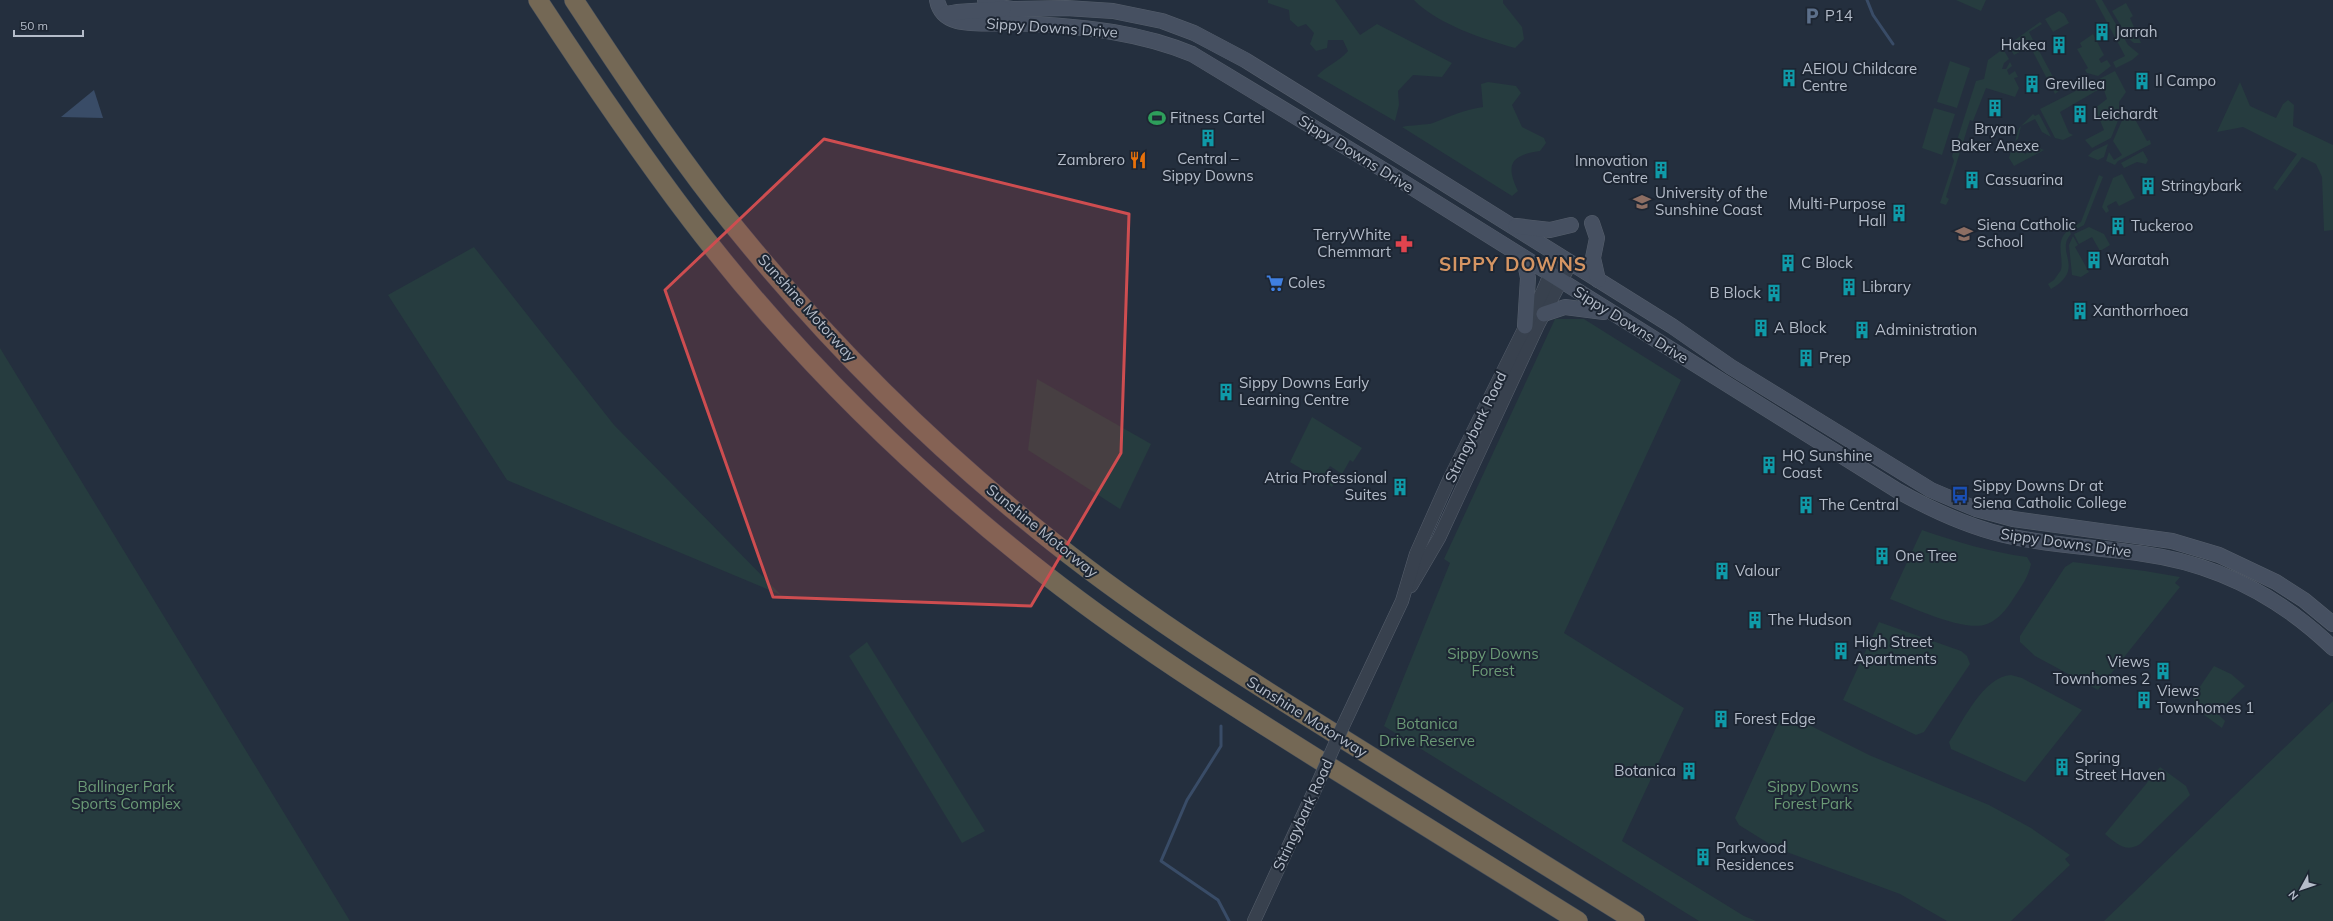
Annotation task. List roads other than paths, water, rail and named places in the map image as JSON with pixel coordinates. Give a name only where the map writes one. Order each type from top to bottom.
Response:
[{"type":"highway","name":"Sunshine Motorway","points":[[574,0],[620,70],[696,176],[788,289],[873,380],[937,442],[1038,530],[1193,644],[1635,921]]},
{"type":"highway","points":[[585,0],[620,56],[620,70]]},
{"type":"highway","name":"Sunshine Motorway","points":[[538,1],[649,165],[736,276],[766,311],[864,414],[969,512],[1074,597],[1186,676],[1578,921]]},
{"type":"main road","points":[[937,0],[945,15]]},
{"type":"main road","points":[[945,15],[952,9],[953,0]]},
{"type":"main road","name":"Sippy Downs Drive","points":[[985,0],[1000,7],[1012,9],[1066,8],[1113,11],[1162,21],[1194,33],[1245,60],[1672,326],[1731,367],[1906,476],[1941,495],[1976,509],[2013,519],[2172,541],[2213,553],[2276,582],[2304,600],[2333,624]]},
{"type":"main road","points":[[945,15],[959,12],[1012,9]]},
{"type":"main road","name":"Sippy Downs Drive","points":[[945,15],[962,22],[1033,24],[1122,33],[1158,41],[1192,54],[1524,258],[1898,491],[1932,509],[1987,530],[2017,538],[2144,554],[2178,560],[2212,570],[2273,599],[2314,630],[2333,648]]},
{"type":"main road","points":[[1592,223],[1597,238],[1593,258],[1598,280]]},
{"type":"main road","points":[[1509,225],[1550,230],[1571,225]]},
{"type":"main road","points":[[1524,258],[1528,278],[1525,326]]},
{"type":"main road","points":[[1544,314],[1565,307],[1609,312]]},
{"type":"street","name":"Stringybark Road","points":[[1402,601],[1420,544],[1478,418],[1508,362],[1525,326],[1555,278],[1564,260]]},
{"type":"street","name":"Stringybark Road","points":[[1254,921],[1402,601],[1439,538],[1544,314],[1555,278]]},
{"type":"water","points":[[94,90],[103,118],[61,117]]},
{"type":"waterway","points":[[1867,0],[1873,15],[1893,44]]},
{"type":"waterway","points":[[1221,726],[1221,746],[1187,800],[1161,861],[1218,900],[1229,921]]},
{"type":"place","name":"P14","points":[[1812,16]]},
{"type":"place","name":"Jarrah","points":[[2102,32]]},
{"type":"place","name":"Hakea","points":[[2059,45]]},
{"type":"place","name":"AEIOU Childcare Centre","points":[[1789,78]]},
{"type":"place","name":"Il Campo","points":[[2142,81]]},
{"type":"place","name":"Grevillea","points":[[2032,84]]},
{"type":"place","name":"Bryan Baker Anexe","points":[[1995,108]]},
{"type":"place","name":"Leichardt","points":[[2080,114]]},
{"type":"place","name":"Fitness Cartel","points":[[1157,118]]},
{"type":"place","name":"Central – Sippy Downs","points":[[1208,138]]},
{"type":"place","name":"Zambrero","points":[[1138,160]]},
{"type":"place","name":"Innovation Centre","points":[[1661,170]]},
{"type":"place","name":"Cassuarina","points":[[1972,180]]},
{"type":"place","name":"Stringybark","points":[[2148,186]]},
{"type":"place","name":"University of the Sunshine Coast","points":[[1642,202]]},
{"type":"place","name":"Multi-Purpose Hall","points":[[1899,213]]},
{"type":"place","name":"Tuckeroo","points":[[2118,226]]},
{"type":"place","name":"Siena Catholic School","points":[[1964,234]]},
{"type":"place","name":"TerryWhite Chemmart","points":[[1404,244]]},
{"type":"place","name":"Waratah","points":[[2094,260]]},
{"type":"place","name":"C Block","points":[[1788,263]]},
{"type":"place","name":"Coles","points":[[1275,283]]},
{"type":"place","name":"Library","points":[[1849,287]]},
{"type":"place","name":"B Block","points":[[1774,293]]},
{"type":"place","name":"Xanthorrhoea","points":[[2080,311]]},
{"type":"place","name":"A Block","points":[[1761,328]]},
{"type":"place","name":"Administration","points":[[1862,330]]},
{"type":"place","name":"Prep","points":[[1806,358]]},
{"type":"place","name":"Sippy Downs Early Learning Centre","points":[[1226,392]]},
{"type":"place","name":"HQ Sunshine Coast","points":[[1769,465]]},
{"type":"place","name":"Atria Professional Suites","points":[[1400,487]]},
{"type":"place","name":"Sippy Downs Dr at Siena Catholic College","points":[[1960,495]]},
{"type":"place","name":"The Central","points":[[1806,505]]},
{"type":"place","name":"One Tree","points":[[1882,556]]},
{"type":"place","name":"Valour","points":[[1722,571]]},
{"type":"place","name":"The Hudson","points":[[1755,620]]},
{"type":"place","name":"High Street Apartments","points":[[1841,651]]},
{"type":"place","name":"Views Townhomes 2","points":[[2163,671]]},
{"type":"place","name":"Views Townhomes 1","points":[[2144,700]]},
{"type":"place","name":"Forest Edge","points":[[1721,719]]},
{"type":"place","name":"Spring Street Haven","points":[[2062,767]]},
{"type":"place","name":"Botanica","points":[[1689,771]]},
{"type":"place","name":"Parkwood Residences","points":[[1703,857]]},
{"type":"district","name":"SIPPY DOWNS","points":[[1513,264]]},
{"type":"park label","name":"Sippy Downs Forest","points":[[1493,662]]},
{"type":"park label","name":"Botanica Drive Reserve","points":[[1427,732]]},
{"type":"park label","name":"Ballinger Park Sports Complex","points":[[126,796]]},
{"type":"park label","name":"Sippy Downs Forest Park","points":[[1813,796]]}]
